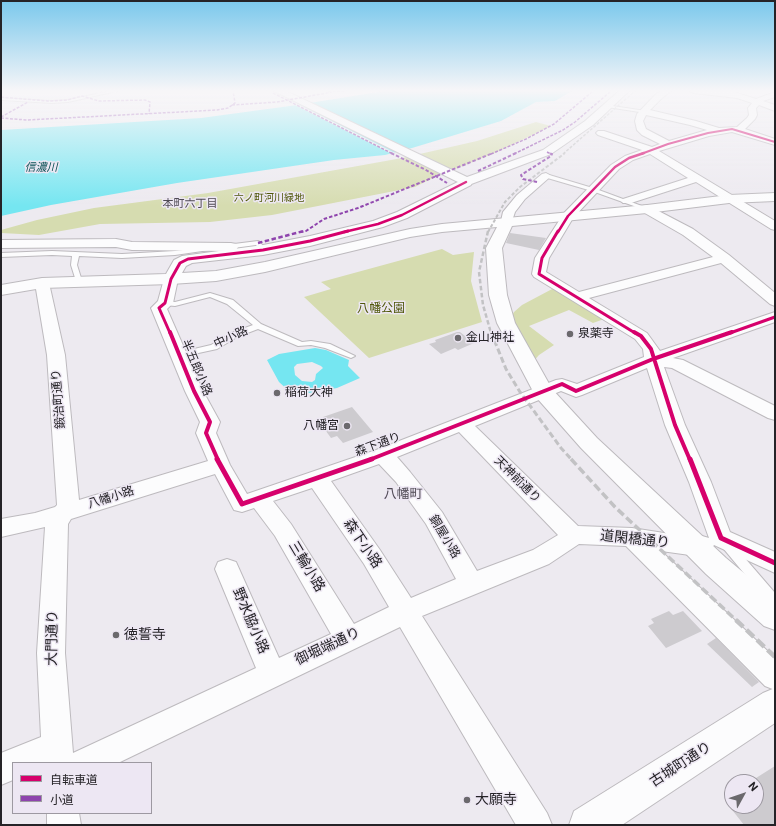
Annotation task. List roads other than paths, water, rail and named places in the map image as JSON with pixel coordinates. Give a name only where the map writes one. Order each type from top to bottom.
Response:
[{"type":"street","points":[[358,130],[463,181]]},
{"type":"street","points":[[171,279],[180,263],[188,259],[262,250],[378,224],[402,215],[463,181],[547,152],[580,130]]},
{"type":"street","points":[[642,130],[651,137],[668,144]]},
{"type":"street","points":[[712,130],[719,132]]},
{"type":"street","points":[[775,142],[739,130],[719,132],[649,149],[629,158],[615,167],[568,216],[542,258],[539,274],[641,336],[651,349],[675,425],[700,482],[721,538],[775,563]]},
{"type":"street","points":[[602,134],[649,149],[695,179],[775,226]]},
{"type":"street","points":[[546,176],[521,197],[509,212],[494,248],[498,295],[506,324],[589,443],[716,566],[775,618]]},
{"type":"street","points":[[627,201],[695,179]]},
{"type":"street","points":[[1,290],[42,283],[171,279],[236,273],[427,230],[506,221],[647,209],[729,199],[775,197]]},
{"type":"street","points":[[647,209],[688,232],[724,258],[775,301]]},
{"type":"street","points":[[1,244],[116,243],[132,246],[231,247]]},
{"type":"street","points":[[576,297],[724,258]]},
{"type":"street","name":"半五郎小路","points":[[171,279],[165,303],[159,308],[194,391],[210,422],[206,433],[220,465]]},
{"type":"street","name":"鍛治町通り","points":[[42,283],[57,363],[68,505],[62,513]]},
{"type":"street","points":[[552,388],[576,391],[653,359],[775,317]]},
{"type":"street","points":[[653,359],[677,364],[775,414]]},
{"type":"street","name":"森下通り","points":[[220,465],[242,504],[383,455],[552,388]]},
{"type":"street","name":"天神前通り","points":[[462,424],[572,535]]},
{"type":"street","name":"銅屋小路","points":[[383,455],[403,477],[434,518],[471,584]]},
{"type":"street","name":"八幡小路","points":[[1,528],[35,522],[220,465]]},
{"type":"street","name":"森下小路","points":[[317,478],[372,556],[535,825]]},
{"type":"street","name":"三輪小路","points":[[259,499],[283,530],[348,638]]},
{"type":"street","name":"大門通り","points":[[57,755],[51,653],[57,524],[62,513]]},
{"type":"street","name":"道閑橋通り","points":[[572,535],[632,537],[697,547]]},
{"type":"street","name":"御堀端通り","points":[[86,762],[405,612],[471,584],[541,558],[570,539],[572,535]]},
{"type":"street","points":[[632,537],[775,677]]},
{"type":"street","points":[[697,547],[721,538]]},
{"type":"street","name":"野水脇小路","points":[[227,569],[272,674]]},
{"type":"street","name":"古城町通り","points":[[588,825],[775,704]]},
{"type":"street","points":[[21,762],[57,755]]},
{"type":"street","points":[[1,769],[12,764]]},
{"type":"street","points":[[63,814],[64,825]]},
{"type":"lane","points":[[546,176],[594,190],[647,209]]},
{"type":"lane","points":[[1,255],[52,253],[122,256],[175,253],[258,243],[262,250]]},
{"type":"lane","points":[[76,254],[74,264],[79,281]]},
{"type":"lane","points":[[165,303],[175,304],[210,295],[230,302],[258,326],[301,344],[311,343],[327,346],[351,356]]},
{"type":"lane","name":"中小路","points":[[180,355],[214,347],[234,335],[258,326]]},
{"type":"lane","points":[[721,538],[775,602]]},
{"type":"water","name":"信濃川","points":[[1,130],[473,130],[385,155],[334,160],[177,183],[51,205],[1,216]]},
{"type":"water","points":[[315,348],[326,350],[349,360],[348,366],[360,378],[337,388],[298,395],[291,393],[279,382],[267,360],[279,354]],"holes":[[[312,362],[323,368],[316,374],[315,380],[312,382],[302,381],[295,375],[294,367],[297,364]]]},
{"type":"railway","points":[[563,154],[591,130]]},
{"type":"railway","points":[[488,232],[505,202],[520,187],[565,153]]},
{"type":"railway","points":[[488,231],[479,272],[483,305],[491,333]]},
{"type":"railway","points":[[491,332],[506,369],[520,392],[561,448],[572,460]]},
{"type":"railway","points":[[571,459],[615,507],[737,621]]},
{"type":"railway","points":[[736,620],[775,657]]},
{"type":"place","name":"泉薬寺","points":[[570,334]]},
{"type":"place","name":"金山神社","points":[[458,338]]},
{"type":"place","name":"稲荷大神","points":[[277,393]]},
{"type":"place","name":"八幡宮","points":[[347,426]]},
{"type":"place","name":"徳誓寺","points":[[116,635]]},
{"type":"place","name":"大願寺","points":[[467,800]]},
{"type":"district","name":"本町六丁目","points":[[190,204]]},
{"type":"district","name":"八幡町","points":[[403,495]]},
{"type":"park label","name":"六ノ町河川緑地","points":[[269,198]]},
{"type":"park label","name":"八幡公園","points":[[381,309]]}]
